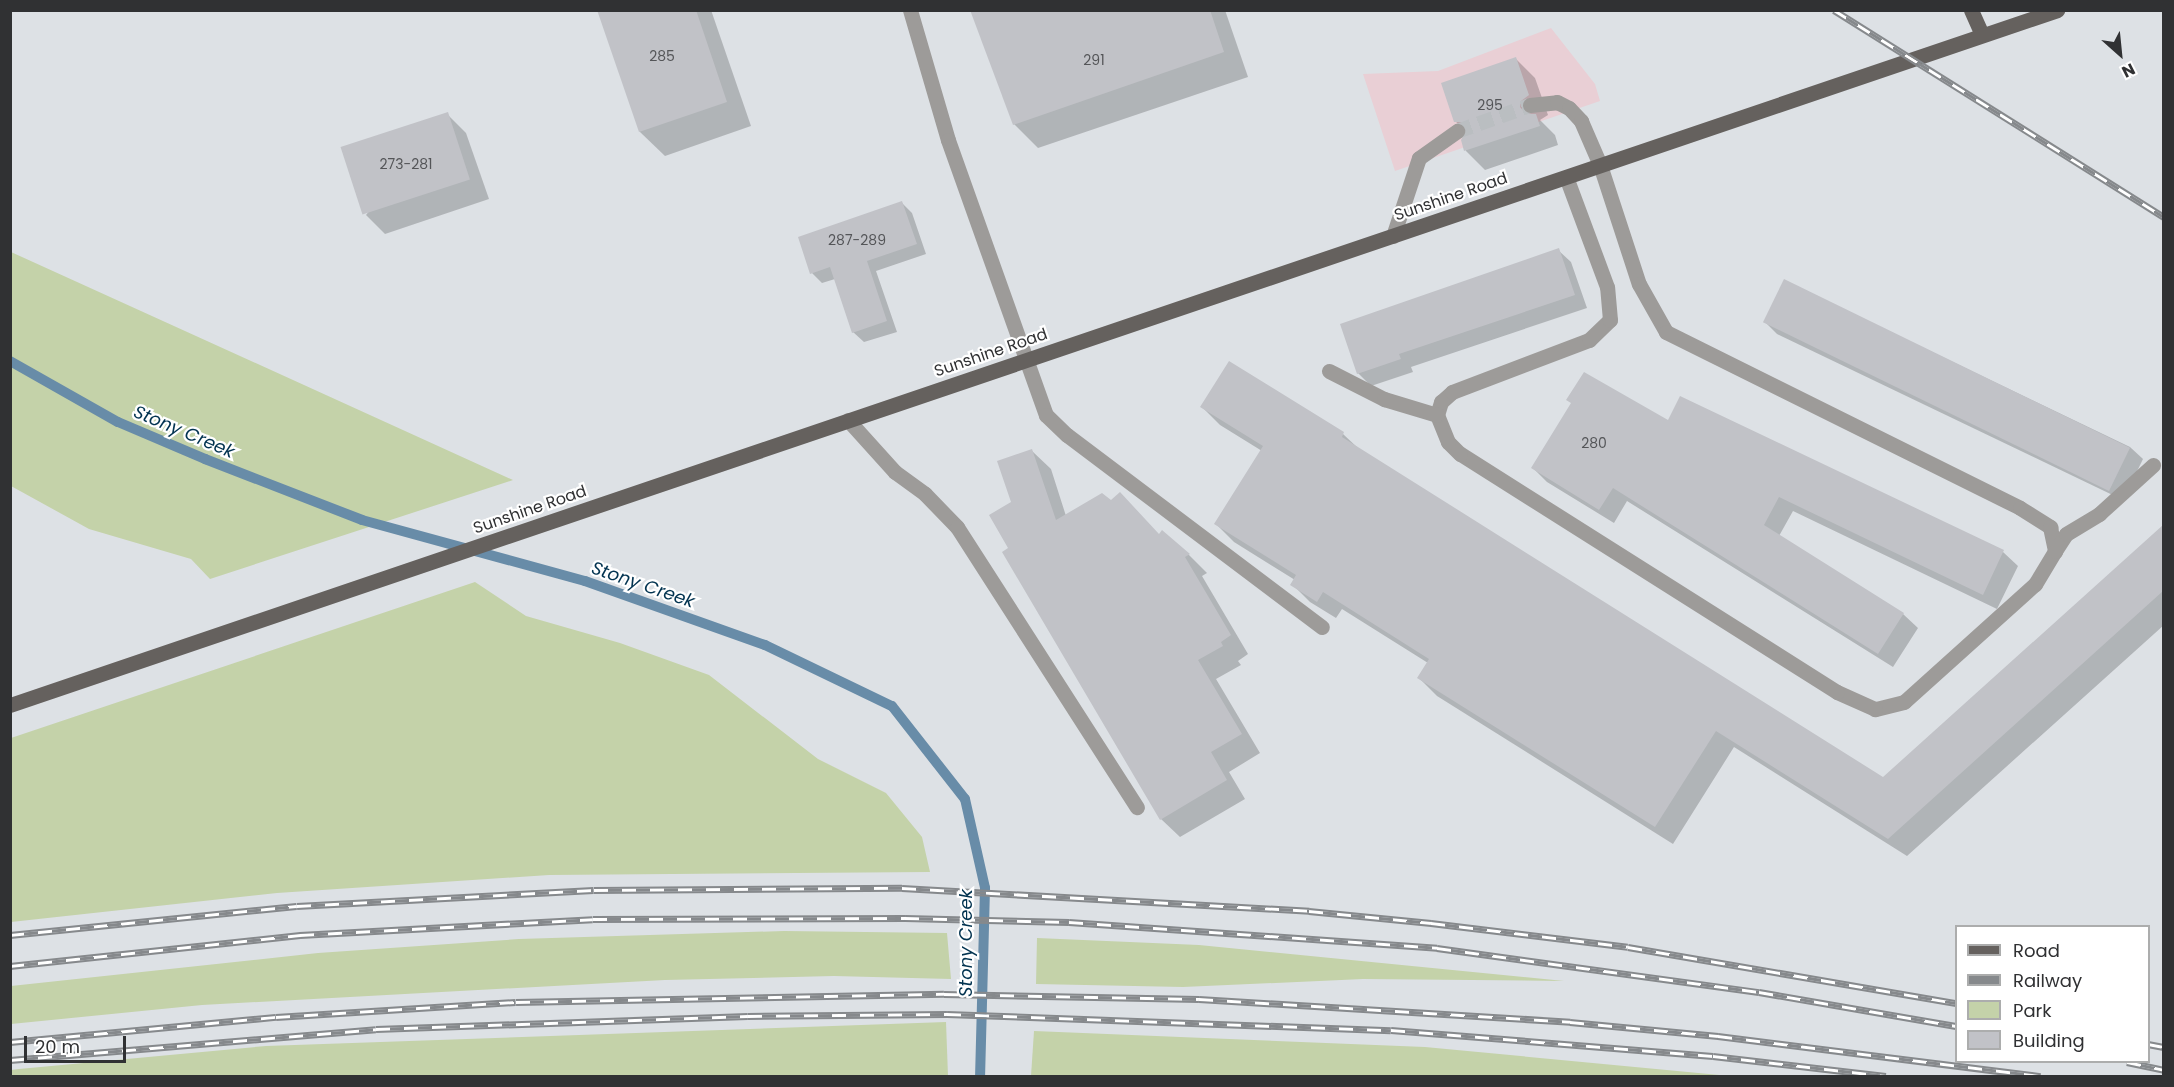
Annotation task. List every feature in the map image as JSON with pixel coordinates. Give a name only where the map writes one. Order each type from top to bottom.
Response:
[{"type":"main road","points":[[1971,10],[1982,35]]},
{"type":"main road","name":"Sunshine Road","points":[[10,705],[2057,10]]},
{"type":"lane","points":[[910,10],[948,140],[1024,361],[1046,415],[1067,435],[1322,627]]},
{"type":"lane","points":[[1530,105],[1557,102],[1569,108],[1581,121],[1600,165],[1639,284],[1666,332],[2020,508],[2050,527],[2055,551]]},
{"type":"lane","points":[[1393,236],[1419,158],[1457,131]]},
{"type":"lane","points":[[1566,177],[1607,287],[1610,320],[1589,340],[1452,392],[1441,402],[1437,415],[1448,442],[1460,454],[1837,692],[1875,709],[1904,702],[2035,584],[2066,534],[2099,514],[2152,465]]},
{"type":"lane","points":[[1329,371],[1384,399],[1437,415]]},
{"type":"lane","points":[[848,420],[895,472],[925,494],[957,527],[1137,807]]},
{"type":"shaded area","points":[[1551,28],[1595,84],[1600,101],[1395,171],[1363,74],[1438,71]]},
{"type":"green space","points":[[11,252],[513,480],[210,579],[191,559],[89,529],[11,486]]},
{"type":"green space","points":[[475,582],[526,616],[620,643],[709,675],[818,759],[886,793],[922,837],[930,872],[549,875],[277,893],[11,922],[11,738]]},
{"type":"green space","points":[[784,931],[947,933],[951,979],[834,976],[665,980],[202,1005],[11,1024],[11,986],[318,953],[519,939]]},
{"type":"green space","points":[[1037,938],[1199,945],[1564,981],[1363,979],[1183,987],[1036,984]]},
{"type":"green space","points":[[946,1022],[948,1076],[11,1076],[11,1070],[19,1069],[266,1046]]},
{"type":"green space","points":[[1034,1031],[1425,1047],[1730,1076],[1031,1076]]},
{"type":"building","points":[[597,10],[696,10],[727,102],[639,132]]},
{"type":"building","points":[[970,10],[1210,10],[1224,52],[1013,125]]},
{"type":"building","points":[[1516,57],[1529,95],[1521,101],[1520,107],[1526,114],[1536,114],[1540,126],[1464,151],[1461,140],[1467,130],[1462,122],[1454,122],[1441,83]]},
{"type":"building","points":[[448,112],[470,180],[362,214],[341,147]]},
{"type":"building","points":[[902,201],[917,244],[867,261],[887,321],[852,333],[830,267],[810,274],[798,237]]},
{"type":"building","points":[[1559,248],[1575,295],[1399,354],[1401,359],[1357,374],[1340,324]]},
{"type":"building","points":[[1784,279],[2130,448],[2109,491],[1763,322]]},
{"type":"building","points":[[1229,361],[1344,432],[1342,437],[1883,777],[2163,525],[2163,591],[1888,839],[1716,731],[1655,827],[1417,678],[1429,659],[1323,592],[1317,602],[1290,585],[1296,575],[1214,524],[1263,446],[1200,407]]},
{"type":"building","points":[[1584,372],[1668,420],[1680,396],[2004,550],[1983,595],[1779,497],[1764,525],[1904,613],[1878,654],[1613,488],[1599,510],[1531,468],[1571,403],[1566,400]]},
{"type":"building","points":[[1032,449],[1056,520],[1102,493],[1111,500],[1120,492],[1159,534],[1162,530],[1190,554],[1185,557],[1231,635],[1221,642],[1223,646],[1198,660],[1242,734],[1211,752],[1227,780],[1160,820],[1002,552],[1008,548],[989,515],[1011,502],[997,461]]},
{"type":"waterway","name":"Stony Creek","points":[[10,361],[118,422],[205,459],[362,520],[585,581],[765,645],[892,706],[965,799],[985,888],[980,1076]]},
{"type":"tunnel","points":[[1457,131],[1530,105]]},
{"type":"railway","points":[[1834,10],[2164,217]]},
{"type":"railway","points":[[10,935],[297,906],[594,890],[902,888],[1309,911],[1431,923],[1628,947],[1955,1003]]},
{"type":"railway","points":[[10,966],[300,935],[593,919],[905,918],[1069,922],[1437,948],[1759,992],[1955,1026]]},
{"type":"railway","points":[[10,1042],[276,1017],[516,1002],[944,994],[1199,999],[1570,1022],[1718,1036],[2041,1076]]},
{"type":"railway","points":[[10,1060],[376,1029],[748,1016],[947,1014],[1391,1030],[1713,1056],[1886,1076]]},
{"type":"railway","points":[[2150,1044],[2164,1047]]},
{"type":"railway","points":[[2132,1063],[2164,1070]]}]
